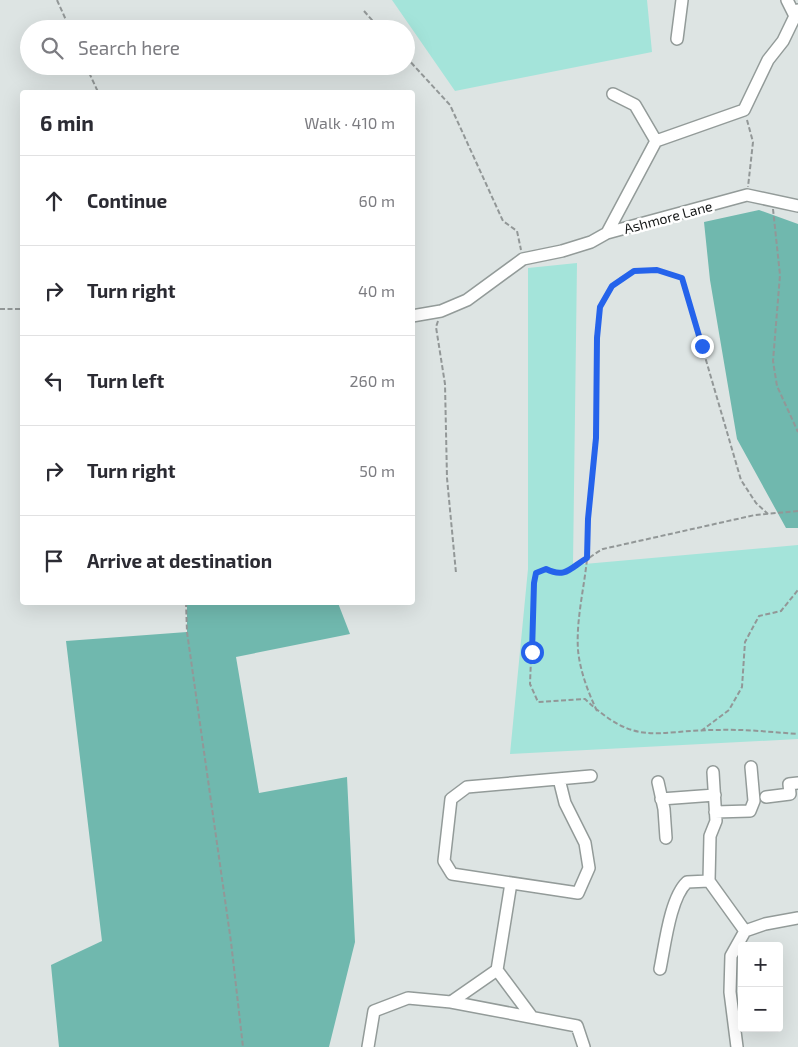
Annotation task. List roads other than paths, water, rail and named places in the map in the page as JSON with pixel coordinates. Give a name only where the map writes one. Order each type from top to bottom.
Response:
[{"type":"street","points":[[677,40],[682,0]]},
{"type":"street","points":[[613,94],[635,105],[656,141],[744,110],[768,60],[783,41],[796,13],[787,0]]},
{"type":"street","name":"Ashmore Lane","points":[[608,233],[656,141]]},
{"type":"street","name":"Ashmore Lane","points":[[608,233],[747,195],[798,206]]},
{"type":"street","points":[[415,315],[441,311],[467,300],[523,259],[591,242],[608,233]]},
{"type":"street","points":[[715,812],[750,811],[754,801],[751,767]]},
{"type":"street","points":[[713,772],[716,821],[710,836],[708,882],[745,931]]},
{"type":"street","points":[[559,779],[565,803],[585,843],[588,868],[578,892],[452,874],[444,861],[451,799],[466,787],[591,776]]},
{"type":"street","points":[[658,782],[666,838]]},
{"type":"street","points":[[766,797],[790,794],[789,784],[798,783]]},
{"type":"street","points":[[661,799],[715,795]]},
{"type":"street","points":[[660,969],[672,912],[681,888],[687,882],[708,882]]},
{"type":"street","points":[[451,1002],[497,970],[511,883]]},
{"type":"street","points":[[737,1047],[730,992],[732,956],[745,931],[764,924],[798,918]]},
{"type":"street","points":[[497,970],[532,1016]]},
{"type":"street","points":[[368,1047],[374,1011],[408,998],[451,1002],[578,1026],[584,1047]]}]
